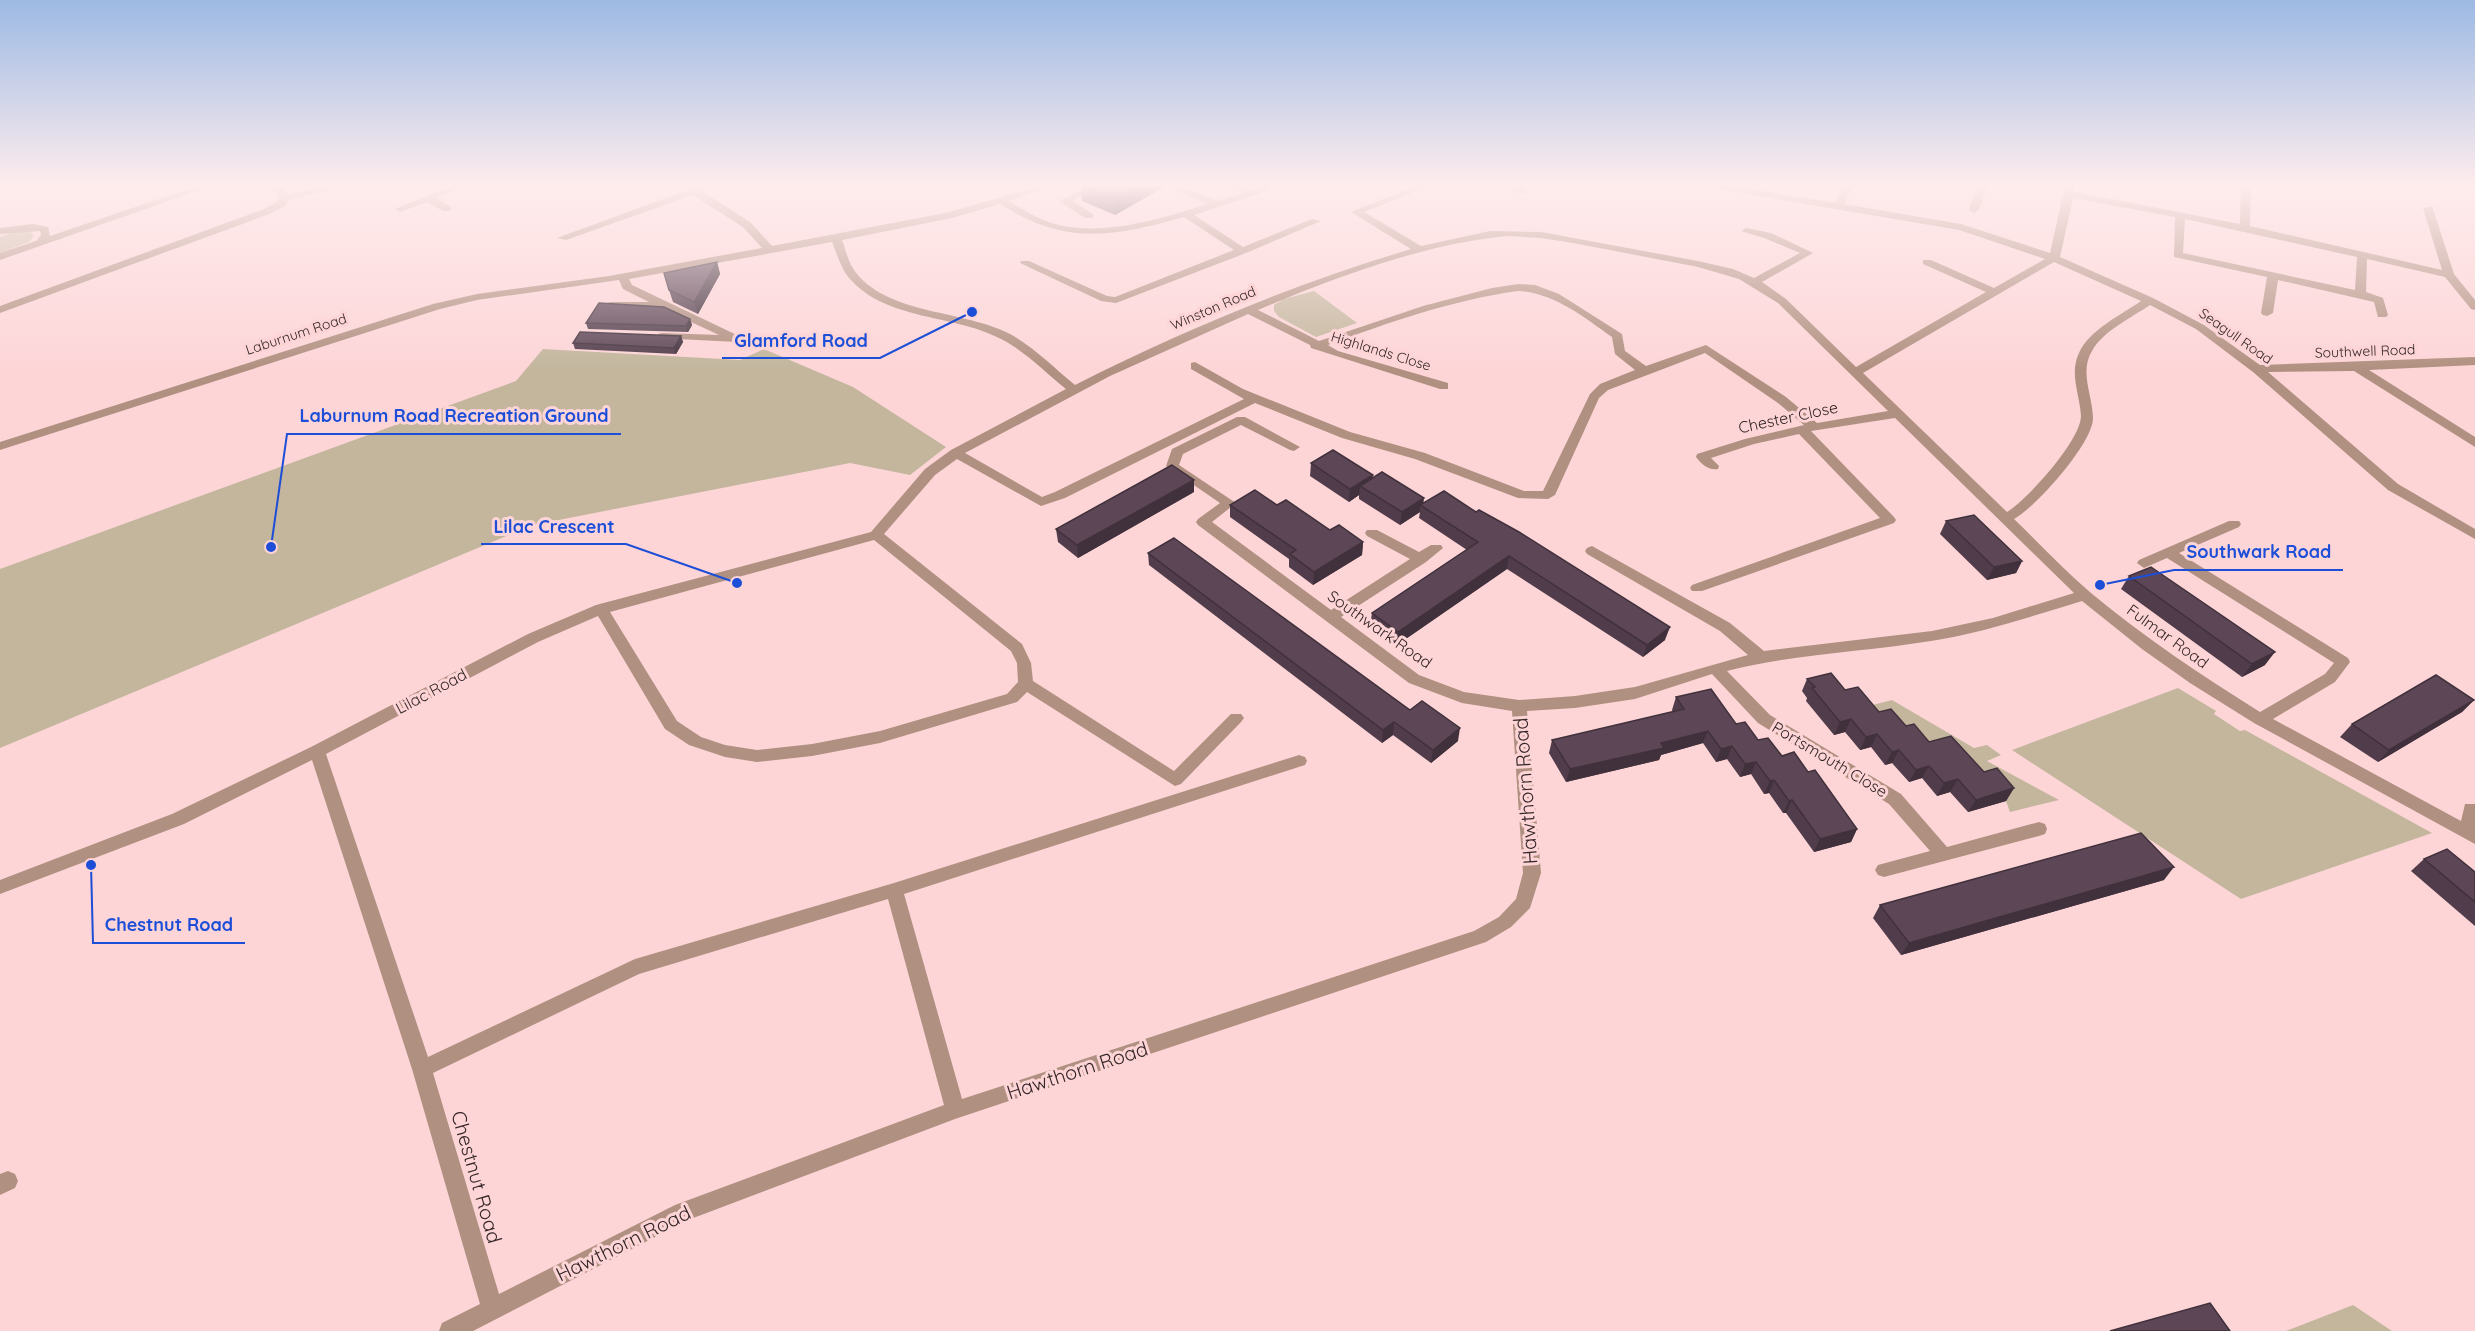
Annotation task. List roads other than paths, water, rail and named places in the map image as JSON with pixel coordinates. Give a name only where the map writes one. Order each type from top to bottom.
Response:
[{"type":"street","points":[[0,257],[30,246]]},
{"type":"street","points":[[0,310],[175,246]]},
{"type":"street","points":[[766,246],[768,250]]},
{"type":"street","name":"Laburnum Road","points":[[0,446],[437,306],[477,297],[623,277],[790,246]]},
{"type":"street","points":[[839,246],[851,274],[866,289],[886,300],[970,323],[1006,336],[1074,390]]},
{"type":"street","points":[[1235,246],[1242,251]]},
{"type":"street","points":[[1025,263],[1105,299],[1116,300],[1254,246]]},
{"type":"street","points":[[1413,246],[1420,250]]},
{"type":"street","name":"Winston Road","points":[[876,535],[930,472],[956,453],[1074,390],[1173,341],[1301,287],[1438,246]]},
{"type":"street","name":"Winston Road","points":[[1594,246],[1711,267],[1755,282],[1782,302]]},
{"type":"street","points":[[1755,282],[1808,254],[1791,246]]},
{"type":"street","name":"Seagull Road","points":[[2018,246],[2054,258],[2149,300],[2200,327],[2257,369],[2388,483],[2414,501],[2475,536]]},
{"type":"street","points":[[1854,373],[2054,258],[2056,246]]},
{"type":"street","points":[[2177,268],[2178,246]]},
{"type":"street","points":[[2323,246],[2449,275]]},
{"type":"street","points":[[2440,246],[2449,275],[2475,307]]},
{"type":"street","points":[[2178,255],[2360,294],[2379,300],[2382,315]]},
{"type":"street","points":[[2360,294],[2362,255]]},
{"type":"street","points":[[1927,262],[1995,292]]},
{"type":"street","points":[[2267,312],[2273,274]]},
{"type":"street","points":[[623,277],[627,287],[737,339],[644,336]]},
{"type":"street","points":[[1315,346],[1353,331],[1483,293],[1523,286],[1536,288],[1600,323],[1618,336],[1618,352],[1644,371]]},
{"type":"street","points":[[2005,519],[2020,510],[2037,492],[2086,430],[2086,404],[2079,373],[2086,350],[2110,327],[2149,300]]},
{"type":"street","name":"Fulmar Road","points":[[1782,302],[2084,595],[2195,679],[2260,719],[2469,834]]},
{"type":"street","points":[[608,305],[664,305]]},
{"type":"street","name":"Highlands Close","points":[[1248,309],[1315,346],[1365,364],[1444,386]]},
{"type":"street","points":[[1195,366],[1254,399],[1346,435],[1420,456],[1523,495],[1548,495],[1594,397],[1604,387],[1706,349],[1782,400],[1889,520],[1697,588]]},
{"type":"street","name":"Southwell Road","points":[[2257,369],[2475,361]]},
{"type":"street","points":[[2356,367],[2475,443]]},
{"type":"street","points":[[956,453],[1041,502],[1087,483],[1254,399]]},
{"type":"street","name":"Chester Close","points":[[1713,466],[1702,458],[1738,444],[1807,428],[1895,414]]},
{"type":"street","name":"Southwark Road","points":[[1294,447],[1241,420],[1177,452],[1172,466],[1228,502],[1203,522],[1414,679],[1462,697],[1519,706],[1575,702],[1635,693],[1715,668],[1761,657],[1932,636],[1994,623],[2084,595]]},
{"type":"street","points":[[2144,563],[2234,524]]},
{"type":"street","points":[[1372,532],[1421,559]]},
{"type":"street","points":[[876,535],[1017,648],[1024,663],[1026,684]]},
{"type":"street","name":"Lilac Road","points":[[0,887],[178,819],[316,751],[533,638],[602,609],[876,535]]},
{"type":"street","points":[[1330,617],[1436,548]]},
{"type":"street","points":[[1592,551],[1725,627],[1761,657]]},
{"type":"street","points":[[2168,552],[2343,662],[2330,678],[2260,719]]},
{"type":"street","points":[[602,609],[670,724],[694,741],[724,751],[757,756],[812,750],[880,737],[1012,698],[1026,684]]},
{"type":"street","name":"Portsmouth Close","points":[[1715,668],[1764,719],[1895,799],[1942,853]]},
{"type":"street","points":[[1026,684],[1175,780],[1236,718]]},
{"type":"street","name":"Hawthorn Road","points":[[450,1331],[682,1212],[955,1110],[1480,937],[1505,922],[1524,903],[1532,873],[1519,706]]},
{"type":"street","name":"Chestnut Road","points":[[316,751],[422,1069],[492,1308]]},
{"type":"street","points":[[422,1069],[635,967],[894,890],[1299,760]]},
{"type":"street","points":[[2469,834],[2471,809]]},
{"type":"street","points":[[1884,870],[2039,829]]},
{"type":"street","points":[[894,890],[955,1110]]},
{"type":"place","name":"Glamford Road","points":[[972,312]]},
{"type":"place","name":"Laburnum Road Recreation Ground","points":[[271,547]]},
{"type":"place","name":"Lilac Crescent","points":[[737,583]]},
{"type":"place","name":"Southwark Road","points":[[2100,585]]},
{"type":"place","name":"Chestnut Road","points":[[91,865]]}]
